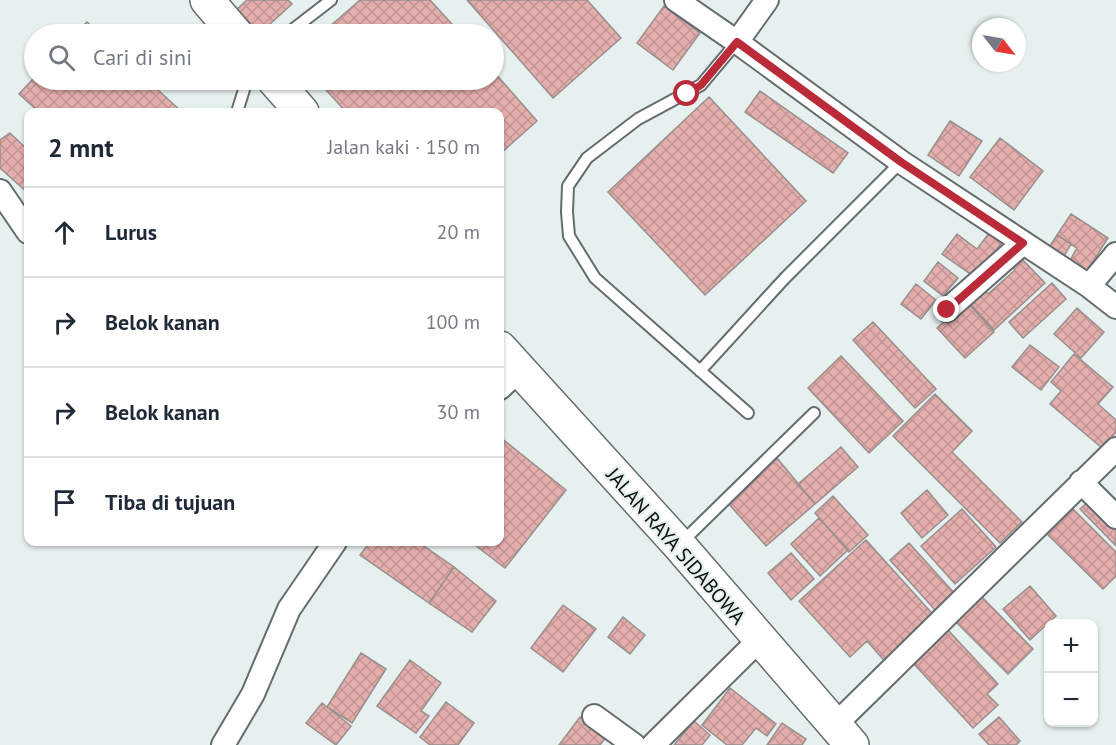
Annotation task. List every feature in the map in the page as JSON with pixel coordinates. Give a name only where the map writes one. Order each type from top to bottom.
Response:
[{"type":"highway","points":[[207,0],[227,24]]},
{"type":"highway","points":[[283,90],[298,108]]},
{"type":"highway","name":"JALAN RAYA SIDABOWA","points":[[506,369],[679,545],[843,735]]},
{"type":"street","points":[[676,0],[901,162],[1089,286],[1116,307]]},
{"type":"street","points":[[737,42],[767,0]]},
{"type":"street","points":[[0,191],[24,226]]},
{"type":"street","points":[[947,310],[1023,243]]},
{"type":"street","points":[[1089,286],[1116,254]]},
{"type":"street","points":[[843,735],[1081,482],[1116,448]]},
{"type":"street","points":[[1081,482],[1116,517]]},
{"type":"street","points":[[223,745],[253,694],[289,609],[332,546]]},
{"type":"street","points":[[653,745],[759,640]]},
{"type":"street","points":[[594,716],[634,745]]},
{"type":"lane","points":[[300,24],[331,0]]},
{"type":"lane","points":[[737,42],[701,85],[638,119],[587,158],[568,186],[567,212],[569,236],[595,278],[748,413]]},
{"type":"lane","points":[[238,108],[244,90]]},
{"type":"lane","points":[[700,370],[785,279],[901,162]]},
{"type":"lane","points":[[679,545],[814,413]]},
{"type":"building","points":[[247,0],[288,0],[292,4],[270,24],[249,24],[236,10]]},
{"type":"building","points":[[360,0],[430,0],[452,24],[332,24]]},
{"type":"building","points":[[467,0],[587,0],[621,38],[553,98],[504,42],[504,24],[488,24]]},
{"type":"building","points":[[664,6],[700,33],[673,70],[637,43]]},
{"type":"building","points":[[504,83],[537,121],[504,150],[504,108],[342,108],[326,90],[504,90]]},
{"type":"building","points":[[24,89],[158,90],[178,108],[35,108],[19,94]]},
{"type":"building","points":[[760,91],[848,153],[833,173],[745,112]]},
{"type":"building","points":[[709,97],[806,201],[705,295],[608,192]]},
{"type":"building","points":[[950,121],[982,141],[959,176],[928,155]]},
{"type":"building","points":[[10,133],[24,146],[24,189],[0,168],[0,140]]},
{"type":"building","points":[[1000,138],[1043,171],[1014,210],[970,177]]},
{"type":"building","points":[[1071,214],[1108,238],[1085,274],[1068,264],[1077,248],[1057,235]]},
{"type":"building","points":[[990,232],[1003,241],[976,278],[942,254],[957,234],[977,249]]},
{"type":"building","points":[[1057,235],[1071,244],[1061,261],[1046,252]]},
{"type":"building","points":[[1019,256],[1045,283],[994,330],[967,300],[981,287],[988,294],[1015,270],[1010,265]]},
{"type":"building","points":[[938,262],[958,278],[943,296],[924,281]]},
{"type":"building","points":[[1052,283],[1066,299],[1023,338],[1009,322]]},
{"type":"building","points":[[916,284],[936,300],[921,319],[901,304]]},
{"type":"building","points":[[967,302],[994,332],[965,358],[937,328]]},
{"type":"building","points":[[1077,308],[1104,332],[1081,358],[1054,334]]},
{"type":"building","points":[[873,322],[936,389],[915,408],[853,340]]},
{"type":"building","points":[[1030,345],[1059,367],[1041,390],[1012,367]]},
{"type":"building","points":[[1074,354],[1113,387],[1098,404],[1116,420],[1116,432],[1102,448],[1050,404],[1061,391],[1051,382]]},
{"type":"building","points":[[841,356],[903,421],[869,453],[808,388]]},
{"type":"building","points":[[935,394],[972,431],[952,452],[1022,522],[1000,543],[893,436]]},
{"type":"building","points":[[504,440],[566,490],[505,568],[476,546],[504,546]]},
{"type":"building","points":[[841,447],[858,467],[815,504],[798,484]]},
{"type":"building","points":[[777,458],[815,504],[766,546],[727,502]]},
{"type":"building","points":[[927,490],[948,515],[922,538],[901,513]]},
{"type":"building","points":[[833,496],[868,535],[849,552],[815,513]]},
{"type":"building","points":[[1092,498],[1116,523],[1116,546],[1080,509]]},
{"type":"building","points":[[962,509],[996,547],[955,584],[921,546]]},
{"type":"building","points":[[1073,509],[1116,552],[1116,576],[1103,589],[1047,534]]},
{"type":"building","points":[[819,518],[848,550],[820,576],[791,544]]},
{"type":"building","points":[[866,540],[938,620],[888,665],[867,641],[850,657],[799,601]]},
{"type":"building","points":[[909,543],[955,594],[936,611],[890,560]]},
{"type":"building","points":[[367,546],[424,546],[454,567],[429,603],[360,555]]},
{"type":"building","points":[[791,553],[814,579],[791,600],[768,573]]},
{"type":"building","points":[[454,567],[496,601],[472,632],[429,603]]},
{"type":"building","points":[[1030,586],[1056,616],[1053,619],[1044,619],[1044,627],[1030,640],[1003,609]]},
{"type":"building","points":[[981,596],[1033,649],[1008,674],[956,622]]},
{"type":"building","points":[[563,605],[596,629],[563,672],[531,648]]},
{"type":"building","points":[[623,617],[645,635],[630,654],[608,637]]},
{"type":"building","points":[[948,630],[998,684],[987,694],[998,705],[973,728],[913,663]]},
{"type":"building","points":[[361,653],[386,669],[352,723],[327,707]]},
{"type":"building","points":[[410,660],[441,683],[421,711],[429,716],[416,733],[377,706]]},
{"type":"building","points":[[730,688],[776,724],[767,736],[756,728],[742,745],[727,745],[702,725]]},
{"type":"building","points":[[446,702],[474,723],[458,745],[430,745],[420,737]]},
{"type":"building","points":[[322,703],[351,726],[336,745],[306,723]]},
{"type":"building","points":[[580,717],[606,737],[600,745],[559,745]]},
{"type":"building","points":[[999,717],[1020,741],[1016,745],[989,745],[979,734]]},
{"type":"building","points":[[694,721],[710,735],[702,745],[674,745]]},
{"type":"building","points":[[782,723],[806,739],[802,745],[767,745]]},
{"type":"route","points":[[687,94],[701,85],[737,42],[901,162],[1023,243],[947,310]]}]
